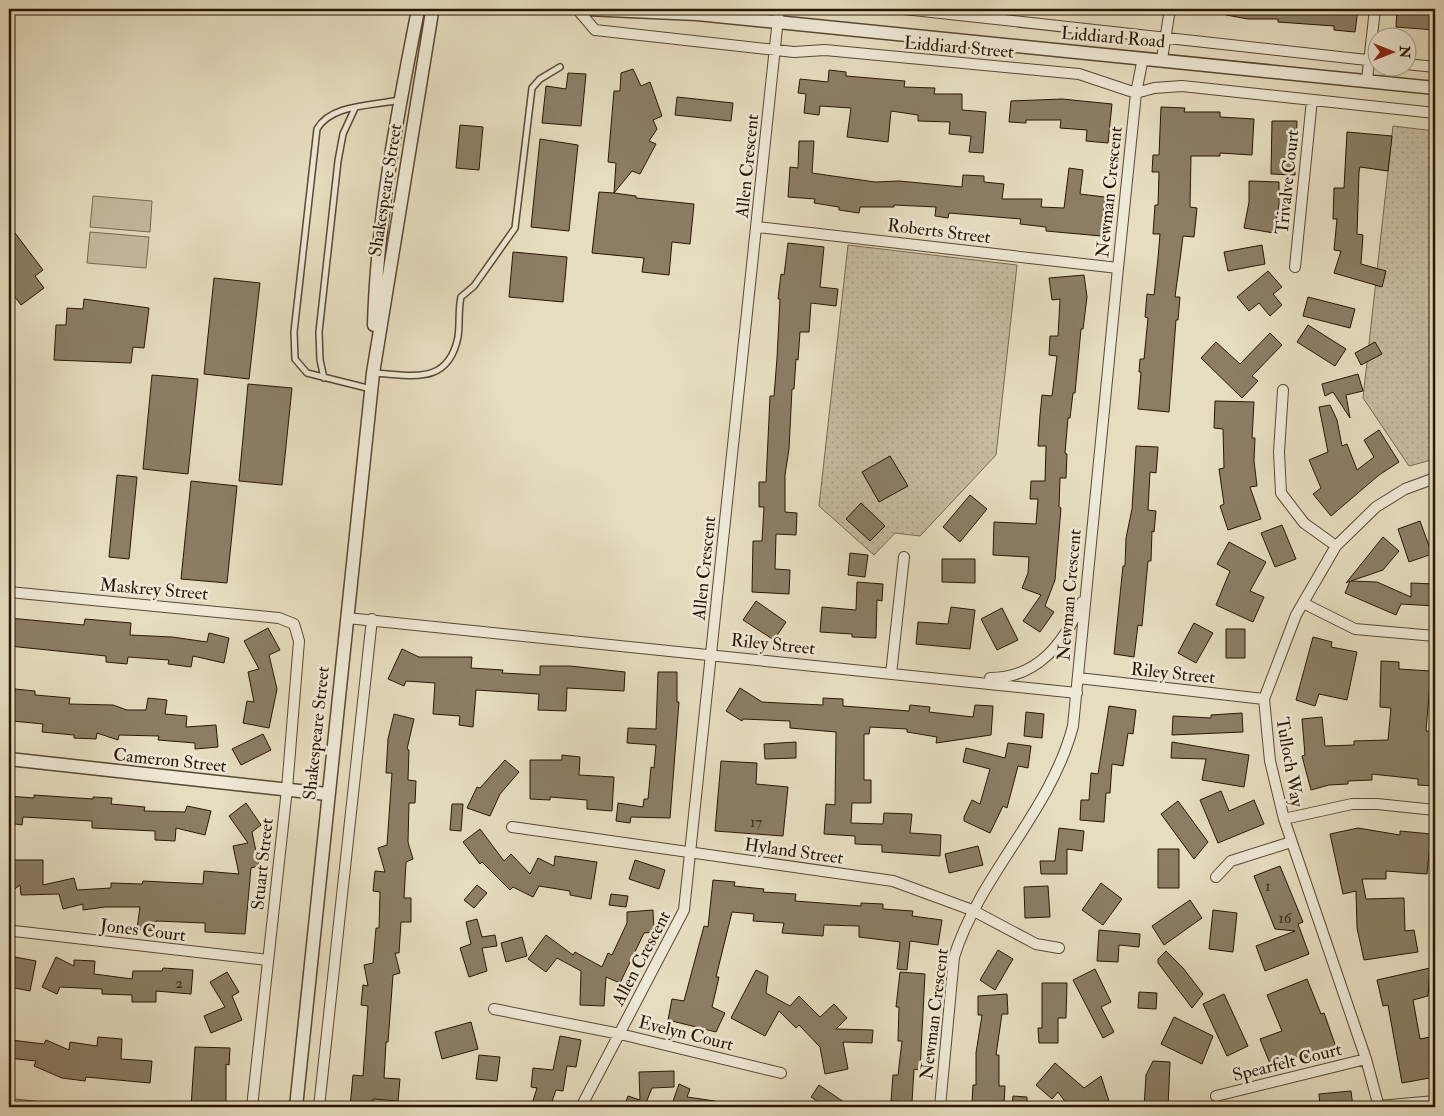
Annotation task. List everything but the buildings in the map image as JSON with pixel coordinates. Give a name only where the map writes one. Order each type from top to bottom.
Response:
[{"type":"street","points":[[577,9],[595,30],[775,49]]},
{"type":"street","name":"Liddiard Road","points":[[586,9],[697,14],[1162,59],[1435,88]]},
{"type":"street","name":"Liddiard Road","points":[[676,9],[697,14]]},
{"type":"street","name":"Allen Crescent","points":[[581,1107],[684,910],[692,852],[778,9]]},
{"type":"street","name":"Liddiard Road","points":[[904,9],[1366,60]]},
{"type":"street","points":[[1162,59],[1170,9]]},
{"type":"street","points":[[1374,28],[1375,9]]},
{"type":"street","points":[[416,10],[437,11]]},
{"type":"street","name":"Shakespeare Street","points":[[373,373],[375,276],[400,100],[416,10]]},
{"type":"street","name":"Shakespeare Street","points":[[296,1107],[327,794],[373,373],[437,11]]},
{"type":"street","name":"Liddiard Street","points":[[775,49],[794,52],[825,50],[1079,74],[1136,93]]},
{"type":"street","name":"Newman Crescent","points":[[940,1107],[954,957],[972,910],[1037,804],[1066,750],[1072,726],[1077,693],[1136,93],[1143,58]]},
{"type":"street","points":[[1416,65],[1435,67]]},
{"type":"street","points":[[1136,93],[1154,88],[1182,86],[1435,113]]},
{"type":"street","name":"Trivalve Court","points":[[1295,267],[1312,100]]},
{"type":"street","name":"Roberts Street","points":[[757,226],[1118,268]]},
{"type":"street","points":[[1283,390],[1279,452],[1281,493],[1304,523],[1336,546]]},
{"type":"street","name":"Tulloch Way","points":[[1379,1107],[1366,1059],[1284,819],[1270,761],[1264,699],[1296,615],[1336,546],[1376,507],[1405,489],[1435,478]]},
{"type":"street","points":[[891,674],[904,557]]},
{"type":"street","name":"Maskrey Street","points":[[9,592],[280,618],[294,624]]},
{"type":"street","points":[[942,679],[1002,678],[1026,672],[1044,660],[1059,645],[1073,624],[1086,593]]},
{"type":"street","points":[[1303,603],[1355,629],[1435,636]]},
{"type":"street","name":"Riley Street","points":[[347,618],[372,619],[1077,693]]},
{"type":"street","points":[[319,1107],[372,619]]},
{"type":"street","name":"Stuart Street","points":[[252,1107],[287,790],[299,641],[294,624]]},
{"type":"street","name":"Riley Street","points":[[1078,678],[1264,699]]},
{"type":"street","name":"Cameron Street","points":[[9,759],[327,794]]},
{"type":"street","points":[[1284,819],[1352,804],[1377,804],[1435,810]]},
{"type":"street","name":"Hyland Street","points":[[512,827],[893,882],[972,910],[1036,944],[1059,948]]},
{"type":"street","points":[[1216,877],[1231,861],[1291,842]]},
{"type":"street","name":"Jones Court","points":[[14,931],[268,960]]},
{"type":"street","name":"Evelyn Court","points":[[494,1009],[620,1034],[781,1073]]},
{"type":"street","name":"Spearfelt Court","points":[[1216,1096],[1366,1059]]},
{"type":"street","points":[[291,1107],[299,1081]]},
{"type":"street","points":[[1379,1107],[1435,1101]]},
{"type":"street","points":[[9,1104],[38,1107]]},
{"type":"lane","points":[[373,373],[422,375],[439,371],[451,359],[458,336],[461,297],[474,286],[515,228],[532,88],[540,79],[560,67]]},
{"type":"lane","name":"Shakespeare Street","points":[[371,389],[312,376],[302,370],[294,352],[294,332],[315,135],[320,124],[328,116],[355,108],[400,100]]},
{"type":"lane","points":[[324,378],[320,360],[319,332],[337,171],[343,134],[355,108]]},
{"type":"shaded area","points":[[1393,126],[1435,131],[1435,459],[1409,466],[1363,398]]},
{"type":"shaded area","points":[[93,196],[152,201],[150,232],[90,227]]},
{"type":"shaded area","points":[[90,232],[149,237],[146,268],[87,263]]},
{"type":"shaded area","points":[[848,245],[1017,265],[996,455],[920,536],[895,533],[874,555],[819,506]]}]
